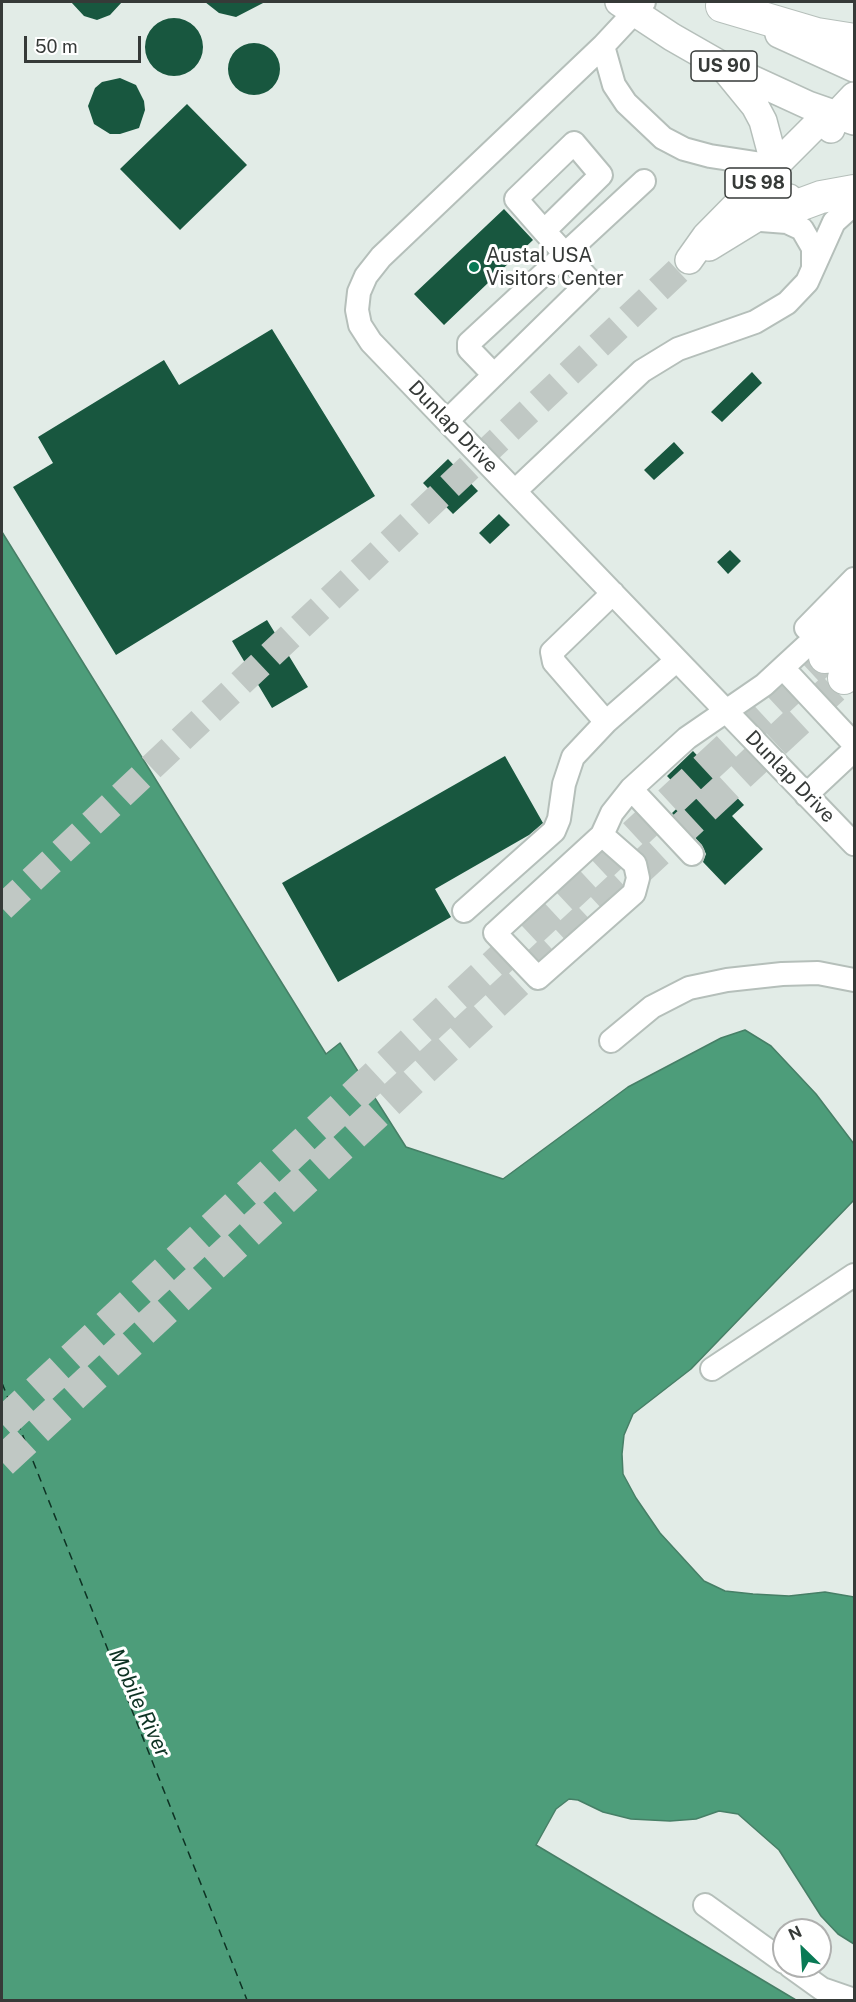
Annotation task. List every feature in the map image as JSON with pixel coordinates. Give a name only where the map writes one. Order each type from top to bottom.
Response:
[{"type":"highway","points":[[719,4],[817,34],[855,40]]},
{"type":"highway","points":[[760,216],[821,197],[855,191]]},
{"type":"highway","points":[[841,668],[855,630]]},
{"type":"main road","name":"US 90","points":[[719,4],[855,68]]},
{"type":"main road","name":"US 90","points":[[633,5],[721,65],[848,110]]},
{"type":"main road","points":[[721,65],[755,106],[763,121],[775,166]]},
{"type":"main road","points":[[718,241],[827,138],[848,110]]},
{"type":"main road","name":"US 98","points":[[848,110],[816,125],[706,236],[684,265],[718,241],[796,194],[822,183],[855,178]]},
{"type":"street","name":"Dunlap Drive","points":[[633,5],[603,46],[381,257],[366,276],[359,292],[357,310],[360,325],[371,342],[855,844]]},
{"type":"street","points":[[603,46],[614,85],[637,116],[663,138],[684,149],[710,156],[775,166]]},
{"type":"street","points":[[494,375],[469,349],[469,343],[644,181]]},
{"type":"street","points":[[515,491],[642,371],[678,349],[755,322],[777,310],[797,293],[813,271],[834,222],[855,204]]},
{"type":"street","points":[[760,216],[761,220],[783,221],[802,229],[813,248],[813,271]]},
{"type":"street","points":[[447,421],[590,281],[544,231]]},
{"type":"street","points":[[783,668],[795,643],[809,625],[855,579]]},
{"type":"street","points":[[606,722],[554,662],[552,652],[613,593]]},
{"type":"street","points":[[602,835],[635,864],[638,878],[634,892],[538,978],[495,933],[602,835],[612,813],[631,789],[687,738],[727,712],[783,668],[855,602]]},
{"type":"street","points":[[464,911],[554,831],[559,819],[564,784],[573,757],[606,722],[677,660]]},
{"type":"street","points":[[783,668],[855,744]]},
{"type":"street","points":[[806,795],[855,750]]},
{"type":"street","points":[[631,789],[692,854]]},
{"type":"street","points":[[611,1041],[651,1007],[689,988],[727,980],[782,974],[818,973],[855,980]]},
{"type":"street","points":[[712,1370],[855,1275]]},
{"type":"street","points":[[705,1905],[772,1953]]},
{"type":"street","points":[[807,1978],[822,1989],[855,2000]]},
{"type":"water","name":"Mobile River","points":[[2,532],[326,1054],[340,1043],[406,1147],[503,1179],[628,1087],[721,1038],[745,1030],[771,1046],[816,1094],[854,1144],[854,1200],[691,1369],[633,1414],[624,1435],[622,1454],[623,1474],[636,1498],[660,1533],[704,1581],[725,1591],[753,1594],[789,1596],[825,1592],[854,1597],[854,1944],[832,1928],[832,1918],[821,1916],[779,1850],[738,1814],[719,1811],[696,1819],[670,1821],[631,1819],[603,1812],[578,1800],[569,1799],[556,1809],[536,1845],[796,2000],[2,2000]]},
{"type":"building","points":[[71,2],[122,2],[110,15],[97,20],[84,16]]},
{"type":"building","points":[[205,2],[265,2],[236,17],[219,13]]},
{"type":"building","points":[[174,18],[190,23],[198,31],[203,47],[198,63],[190,71],[174,76],[158,71],[150,63],[145,47],[150,31],[158,23]]},
{"type":"building","points":[[249,43],[259,43],[273,50],[280,69],[273,88],[259,95],[249,95],[239,91],[232,84],[228,74],[228,64],[232,54],[239,47]]},
{"type":"building","points":[[120,78],[136,85],[144,101],[145,110],[139,128],[120,134],[110,134],[94,124],[88,106],[95,88],[102,82]]},
{"type":"building","points":[[187,104],[247,165],[180,230],[120,169]]},
{"type":"building","name":"Austal USA Visitors Center","points":[[504,209],[533,240],[444,325],[414,294]]},
{"type":"building","points":[[272,329],[375,496],[116,655],[13,487],[53,463],[38,437],[164,360],[179,385]]},
{"type":"building","points":[[752,372],[762,383],[722,422],[711,412]]},
{"type":"building","points":[[674,442],[684,453],[654,480],[644,470]]},
{"type":"building","points":[[448,459],[478,491],[453,514],[423,483]]},
{"type":"building","points":[[499,514],[510,525],[490,544],[479,533]]},
{"type":"building","points":[[730,550],[741,561],[728,574],[717,562]]},
{"type":"building","points":[[267,620],[308,687],[272,708],[232,641]]},
{"type":"building","points":[[693,751],[744,805],[732,816],[763,849],[725,885],[703,862],[706,854],[702,845],[672,813],[688,798],[667,776]]},
{"type":"building","points":[[505,756],[543,823],[529,835],[435,889],[451,917],[338,982],[282,883]]},
{"type":"ferry route","points":[[2,1383],[247,2000]]},
{"type":"tunnel","points":[[2,908],[680,269]]},
{"type":"tunnel","points":[[2,1424],[825,657]]},
{"type":"tunnel","points":[[2,1462],[844,678]]},
{"type":"place","name":"Austal USA Visitors Center","points":[[474,267]]}]
